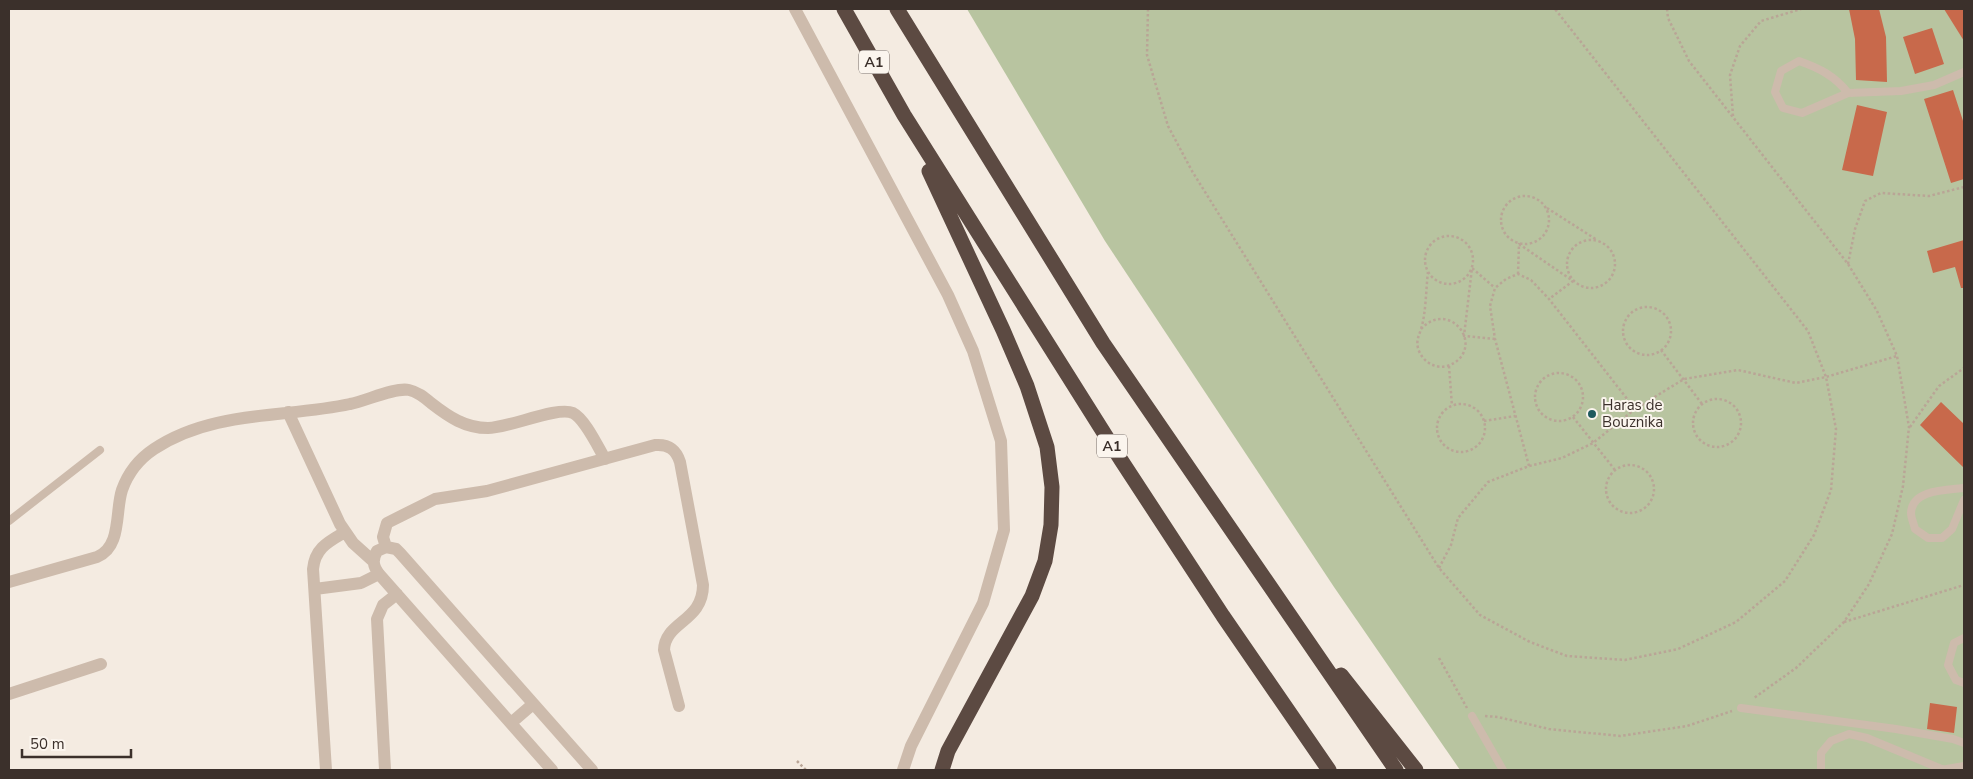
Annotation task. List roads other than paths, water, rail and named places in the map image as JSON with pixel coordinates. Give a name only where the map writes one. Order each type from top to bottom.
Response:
[{"type":"highway","name":"A1","points":[[844,9],[904,116],[1121,460],[1223,616],[1329,770]]},
{"type":"highway","points":[[897,9],[1103,343],[1251,562],[1396,770]]},
{"type":"highway","points":[[904,116],[1027,386],[1047,446],[1052,487],[1051,525],[1045,561],[1032,596],[948,751],[942,770]]},
{"type":"highway","points":[[1251,562],[1416,770]]},
{"type":"street","points":[[794,9],[948,295],[973,351],[1001,442],[1004,530],[984,603],[911,746],[903,770]]},
{"type":"street","points":[[9,582],[97,557],[106,552],[112,544],[122,491],[129,474],[142,458],[154,449],[180,434],[209,424],[351,404],[405,389],[421,395],[458,422],[477,428],[496,428],[560,412],[569,412],[578,416],[582,421],[605,458]]},
{"type":"street","points":[[288,412],[335,515],[345,532],[373,560]]},
{"type":"street","points":[[386,547],[383,537],[387,523],[427,502],[444,497],[487,491],[661,444],[672,448],[680,462],[703,593],[697,608],[670,633],[664,644],[679,706]]},
{"type":"street","points":[[326,770],[313,569],[314,560],[324,545],[345,532]]},
{"type":"street","points":[[552,770],[379,574],[373,560],[377,551],[386,547],[396,549],[400,553],[592,770]]},
{"type":"street","points":[[314,589],[361,583],[379,574]]},
{"type":"street","points":[[386,770],[377,619],[380,609],[397,594]]},
{"type":"street","points":[[9,694],[101,664]]},
{"type":"street","points":[[510,723],[533,704]]},
{"type":"lane","points":[[1848,93],[1840,83],[1819,68],[1799,61],[1781,71],[1775,92],[1783,108],[1802,113],[1848,93],[1901,91],[1934,85],[1964,72]]},
{"type":"lane","points":[[9,521],[100,450]]},
{"type":"lane","points":[[1964,488],[1932,491],[1916,500],[1911,513],[1915,529],[1928,538],[1942,538],[1952,529],[1964,500]]},
{"type":"lane","points":[[1964,638],[1954,643],[1948,665],[1956,680],[1964,682]]},
{"type":"lane","points":[[1741,708],[1896,729],[1953,739],[1964,743]]},
{"type":"lane","points":[[1472,716],[1503,770]]},
{"type":"lane","points":[[1821,770],[1821,753],[1831,741],[1850,734],[1867,738],[1943,770],[1964,766]]},
{"type":"place","name":"Haras de Bouznika","points":[[1592,414]]}]
